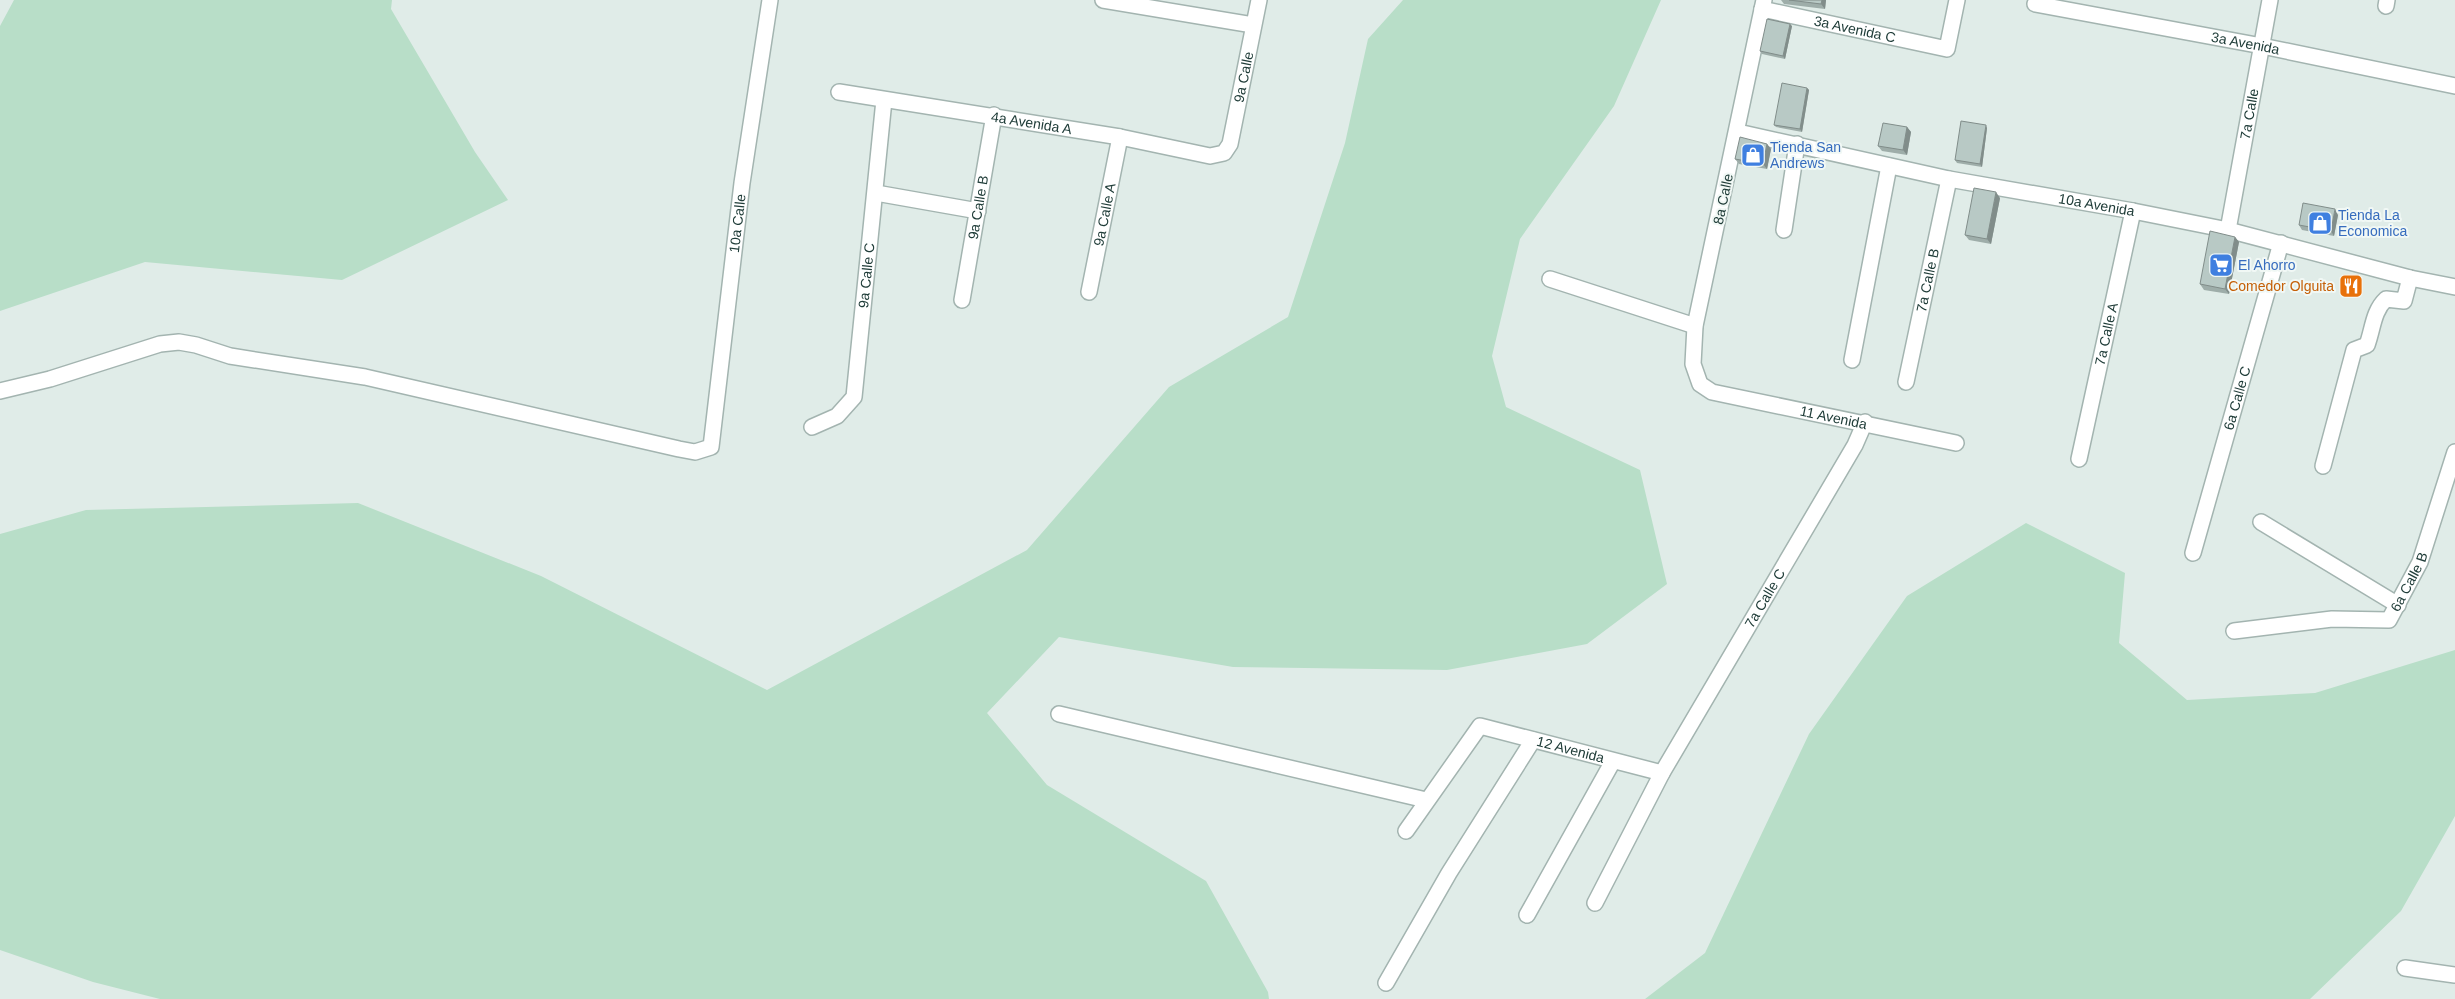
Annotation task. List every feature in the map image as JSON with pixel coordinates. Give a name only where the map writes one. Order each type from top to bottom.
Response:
[{"type":"street","name":"10a Calle","points":[[0,391],[50,379],[160,344],[179,342],[196,345],[230,356],[365,377],[679,449],[696,452],[711,447],[742,183],[770,0]]},
{"type":"street","points":[[1103,0],[1253,25]]},
{"type":"street","name":"9a Calle","points":[[1224,153],[1230,144],[1259,0]]},
{"type":"street","name":"3a Avenida C","points":[[1763,5],[1947,49],[1957,0]]},
{"type":"street","name":"7a Calle","points":[[2228,230],[2270,0]]},
{"type":"street","name":"3a Avenida","points":[[2035,4],[2262,46],[2455,86]]},
{"type":"street","name":"8a Calle","points":[[1712,392],[1700,384],[1693,364],[1695,326],[1738,132],[1763,5]]},
{"type":"street","name":"4a Avenida A","points":[[839,92],[1120,136],[1210,156],[1224,153]]},
{"type":"street","name":"9a Calle C","points":[[812,427],[837,416],[854,397],[884,100]]},
{"type":"street","name":"9a Calle B","points":[[962,300],[994,115]]},
{"type":"street","name":"10a Avenida","points":[[1738,132],[1948,179],[2133,211],[2228,230],[2410,278],[2455,287]]},
{"type":"street","name":"9a Calle A","points":[[1089,292],[1120,136]]},
{"type":"street","points":[[1784,230],[1797,144]]},
{"type":"street","points":[[1852,360],[1889,166]]},
{"type":"street","name":"7a Calle B","points":[[1906,382],[1948,179]]},
{"type":"street","points":[[876,193],[978,211]]},
{"type":"street","name":"7a Calle A","points":[[2079,459],[2133,211]]},
{"type":"street","name":"6a Calle C","points":[[2193,553],[2281,243]]},
{"type":"street","points":[[2323,466],[2354,350],[2367,345],[2374,318],[2386,299],[2404,301],[2410,278]]},
{"type":"street","points":[[1550,279],[1695,326]]},
{"type":"street","name":"11 Avenida","points":[[1712,392],[1865,422],[1956,443]]},
{"type":"street","name":"7a Calle C","points":[[1595,903],[1662,773],[1855,445],[1865,422]]},
{"type":"street","name":"6a Calle B","points":[[2234,631],[2332,619],[2389,620],[2420,562],[2455,452]]},
{"type":"street","points":[[2261,522],[2398,605]]},
{"type":"street","points":[[1059,714],[1426,800],[1406,831]]},
{"type":"street","name":"12 Avenida","points":[[1426,800],[1480,726],[1662,773]]},
{"type":"street","points":[[1386,982],[1449,873],[1533,740]]},
{"type":"street","points":[[1527,915],[1613,761]]},
{"type":"street","points":[[2405,968],[2455,975]]},
{"type":"green space","points":[[14,0],[392,0],[391,9],[475,152],[508,200],[342,280],[145,262],[0,311],[0,26]]},
{"type":"green space","points":[[1403,0],[1661,0],[1614,106],[1520,239],[1492,356],[1506,407],[1640,470],[1667,584],[1587,644],[1447,670],[1233,667],[1059,637],[987,713],[1047,785],[1206,881],[1268,992],[1269,999],[160,999],[93,982],[0,950],[0,534],[86,510],[358,503],[541,576],[767,690],[1027,550],[1169,387],[1288,317],[1345,143],[1368,39]]},
{"type":"green space","points":[[2026,523],[2125,573],[2119,643],[2187,700],[2315,693],[2455,650],[2455,816],[2401,911],[2310,999],[1645,999],[1705,953],[1809,734],[1907,596]]},
{"type":"building","points":[[1789,0],[1822,0],[1821,4]]},
{"type":"building","points":[[1767,19],[1790,24],[1783,56],[1760,51]]},
{"type":"building","points":[[1782,83],[1807,88],[1800,129],[1774,125]]},
{"type":"building","points":[[1961,121],[1986,125],[1980,164],[1955,160]]},
{"type":"building","points":[[1883,123],[1907,127],[1903,150],[1878,146]]},
{"type":"building","name":"Tienda San Andrews","points":[[1740,137],[1767,144],[1763,164],[1735,159]]},
{"type":"building","points":[[1974,188],[1996,192],[1987,239],[1965,235]]},
{"type":"building","name":"Tienda La Economica","points":[[2303,203],[2335,209],[2331,231],[2299,225]]},
{"type":"building","name":"El Ahorro","points":[[2210,231],[2235,237],[2225,289],[2200,284]]},
{"type":"place","name":"Tienda San Andrews","points":[[1753,155]]},
{"type":"place","name":"Tienda La Economica","points":[[2320,223]]},
{"type":"place","name":"El Ahorro","points":[[2221,265]]},
{"type":"place","name":"Comedor Olguita","points":[[2351,286]]}]
